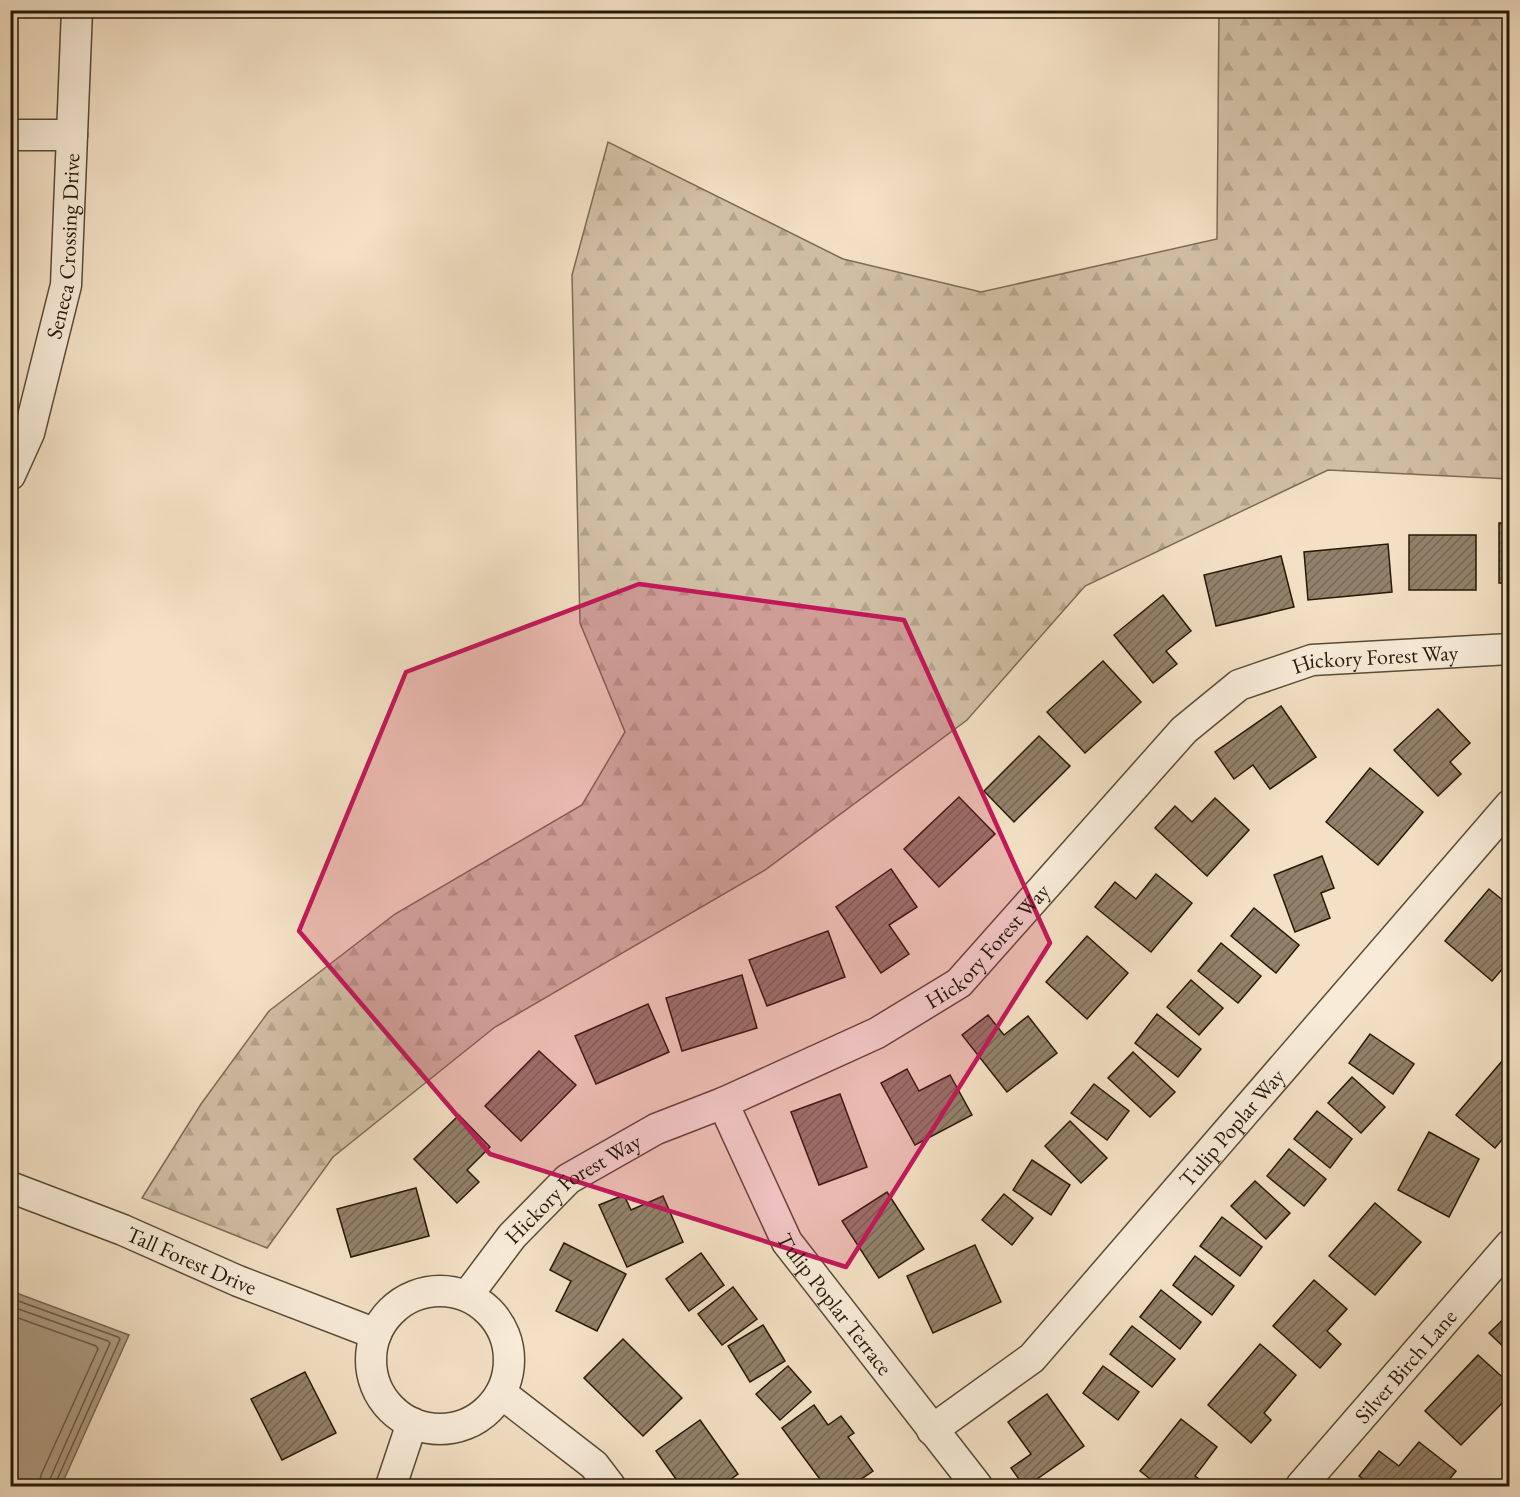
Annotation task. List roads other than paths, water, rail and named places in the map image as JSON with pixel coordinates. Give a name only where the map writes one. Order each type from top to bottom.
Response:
[{"type":"street","name":"Seneca Crossing Drive","points":[[10,475],[29,433],[66,285],[77,10]]},
{"type":"street","points":[[10,135],[72,135]]},
{"type":"street","name":"Hickory Forest Way","points":[[467,1296],[512,1236],[568,1179],[656,1129],[723,1103],[878,1033],[959,983],[1184,730],[1239,685],[1312,660],[1509,649]]},
{"type":"street","name":"Tulip Poplar Way","points":[[932,1430],[1032,1358],[1509,805]]},
{"type":"street","name":"Tulip Poplar Terrace","points":[[723,1103],[787,1242],[976,1486]]},
{"type":"street","name":"Tall Forest Drive","points":[[10,1187],[123,1230],[238,1281],[376,1334]]},
{"type":"street","name":"Silver Birch Lane","points":[[1301,1486],[1509,1245]]},
{"type":"street","points":[[444,1291],[467,1296],[486,1309],[500,1326],[506,1342],[508,1372],[501,1393],[492,1406],[480,1416],[459,1426],[436,1429],[412,1423],[395,1413],[382,1399],[373,1377],[371,1352],[376,1334],[386,1316],[405,1300],[422,1293],[444,1291]]},
{"type":"street","points":[[501,1393],[594,1465],[610,1486]]},
{"type":"street","points":[[391,1486],[412,1423]]},
{"type":"water","points":[[11,1291],[129,1335],[61,1486],[11,1486]]}]
